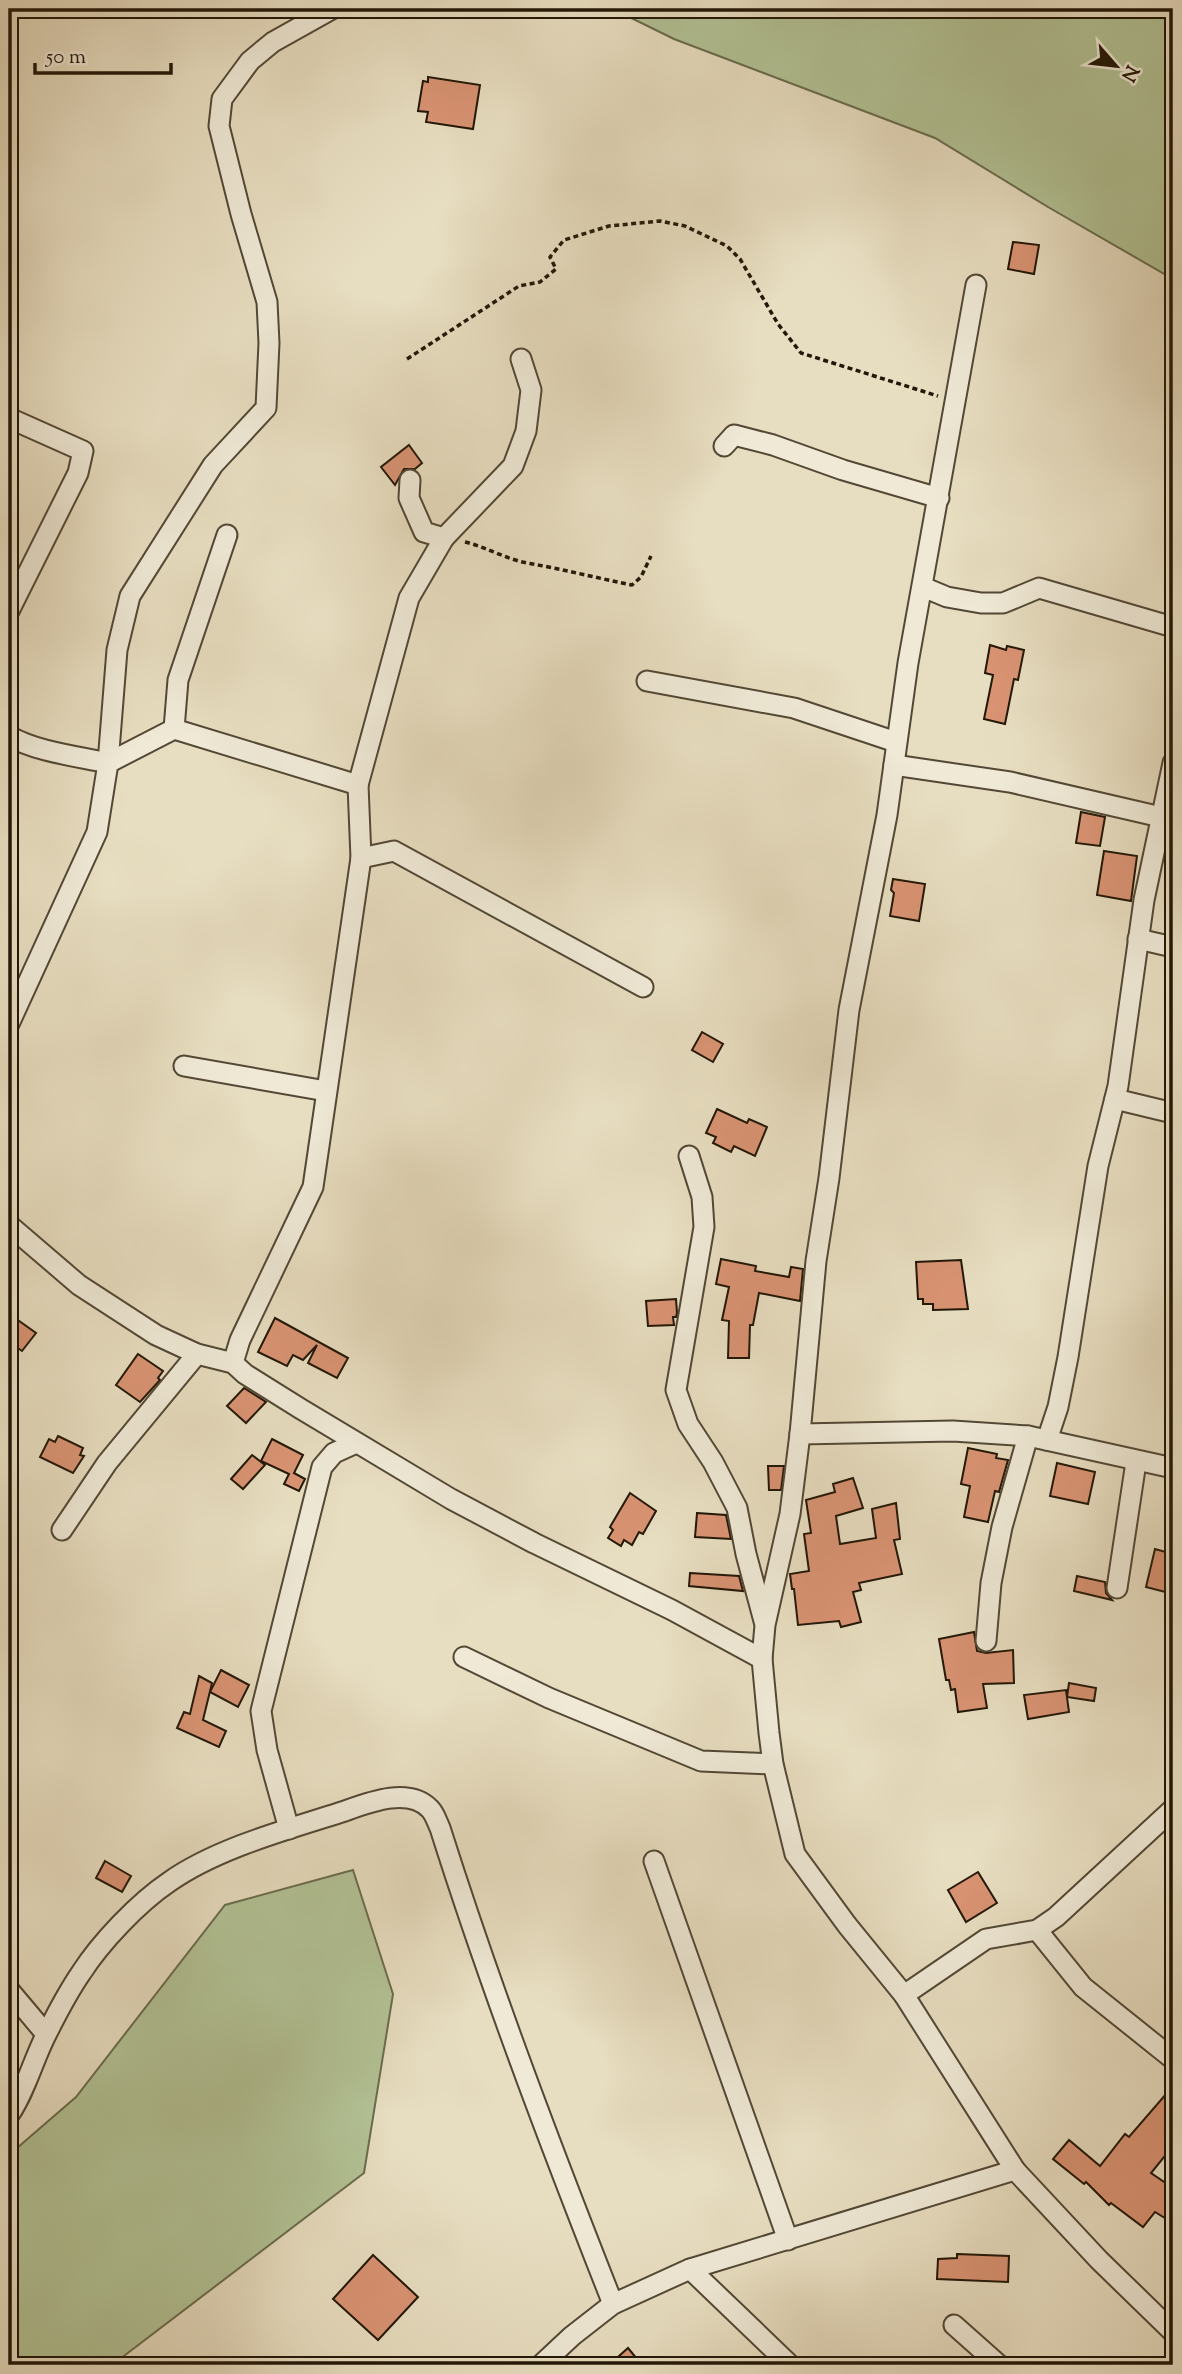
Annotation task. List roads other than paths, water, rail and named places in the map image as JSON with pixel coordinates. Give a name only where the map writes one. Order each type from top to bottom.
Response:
[{"type":"street","points":[[9,1024],[97,832],[108,763],[117,650],[130,596],[214,465],[266,408],[269,343],[267,302],[219,126],[222,99],[250,61],[273,42],[332,9]]},
{"type":"street","points":[[976,285],[896,742],[887,815],[849,1010],[816,1261],[790,1514],[765,1625],[762,1659],[773,1764],[796,1854],[847,1925],[904,1995],[1014,2170],[1099,2260],[1173,2332]]},
{"type":"street","points":[[233,1363],[240,1340],[313,1187],[361,858],[358,785],[409,598],[444,538],[513,466],[526,430],[531,390],[521,359]]},
{"type":"street","points":[[9,418],[83,451],[78,473],[9,611]]},
{"type":"street","points":[[724,446],[734,435],[939,498]]},
{"type":"street","points":[[410,480],[409,498],[424,532],[444,538]]},
{"type":"street","points":[[174,729],[177,680],[227,535]]},
{"type":"street","points":[[923,587],[947,597],[981,603],[1003,603],[1039,588],[1173,626]]},
{"type":"street","points":[[647,681],[794,708],[896,742]]},
{"type":"street","points":[[9,736],[17,741],[108,763],[174,729],[358,785]]},
{"type":"street","points":[[986,1641],[991,1583],[1002,1527],[1037,1438],[1058,1407],[1098,1166],[1115,1100],[1139,939],[1173,763]]},
{"type":"street","points":[[894,765],[1010,782],[1161,817]]},
{"type":"street","points":[[361,858],[394,851],[643,987]]},
{"type":"street","points":[[1139,939],[1173,947]]},
{"type":"street","points":[[184,1066],[326,1091]]},
{"type":"street","points":[[1115,1100],[1173,1113]]},
{"type":"street","points":[[689,1156],[702,1197],[704,1227],[676,1390],[688,1424],[713,1462],[737,1508],[765,1625]]},
{"type":"street","points":[[9,1225],[79,1285],[156,1335],[197,1354],[233,1363],[245,1374],[451,1499],[522,1537],[673,1610],[762,1659]]},
{"type":"street","points":[[62,1530],[107,1463],[197,1354]]},
{"type":"street","points":[[800,1434],[953,1431],[1037,1438],[1136,1462],[1173,1468]]},
{"type":"street","points":[[289,1829],[267,1750],[261,1711],[322,1467],[334,1453],[356,1443]]},
{"type":"street","points":[[1117,1588],[1136,1462]]},
{"type":"street","points":[[464,1657],[549,1698],[701,1760],[773,1764]]},
{"type":"street","points":[[9,2115],[19,2100],[46,2034],[81,1972],[114,1933],[169,1881],[200,1864],[289,1829],[372,1802],[403,1797],[420,1801],[432,1811],[440,1828],[546,2134],[613,2304]]},
{"type":"street","points":[[904,1995],[986,1939],[1037,1930],[1056,1917],[1173,1809]]},
{"type":"street","points":[[654,1861],[788,2240]]},
{"type":"street","points":[[1037,1930],[1083,1987],[1173,2059]]},
{"type":"street","points":[[9,1990],[46,2034]]},
{"type":"street","points":[[541,2365],[613,2304],[690,2269],[1014,2170]]},
{"type":"street","points":[[690,2269],[790,2365]]},
{"type":"street","points":[[954,2325],[999,2365]]}]
